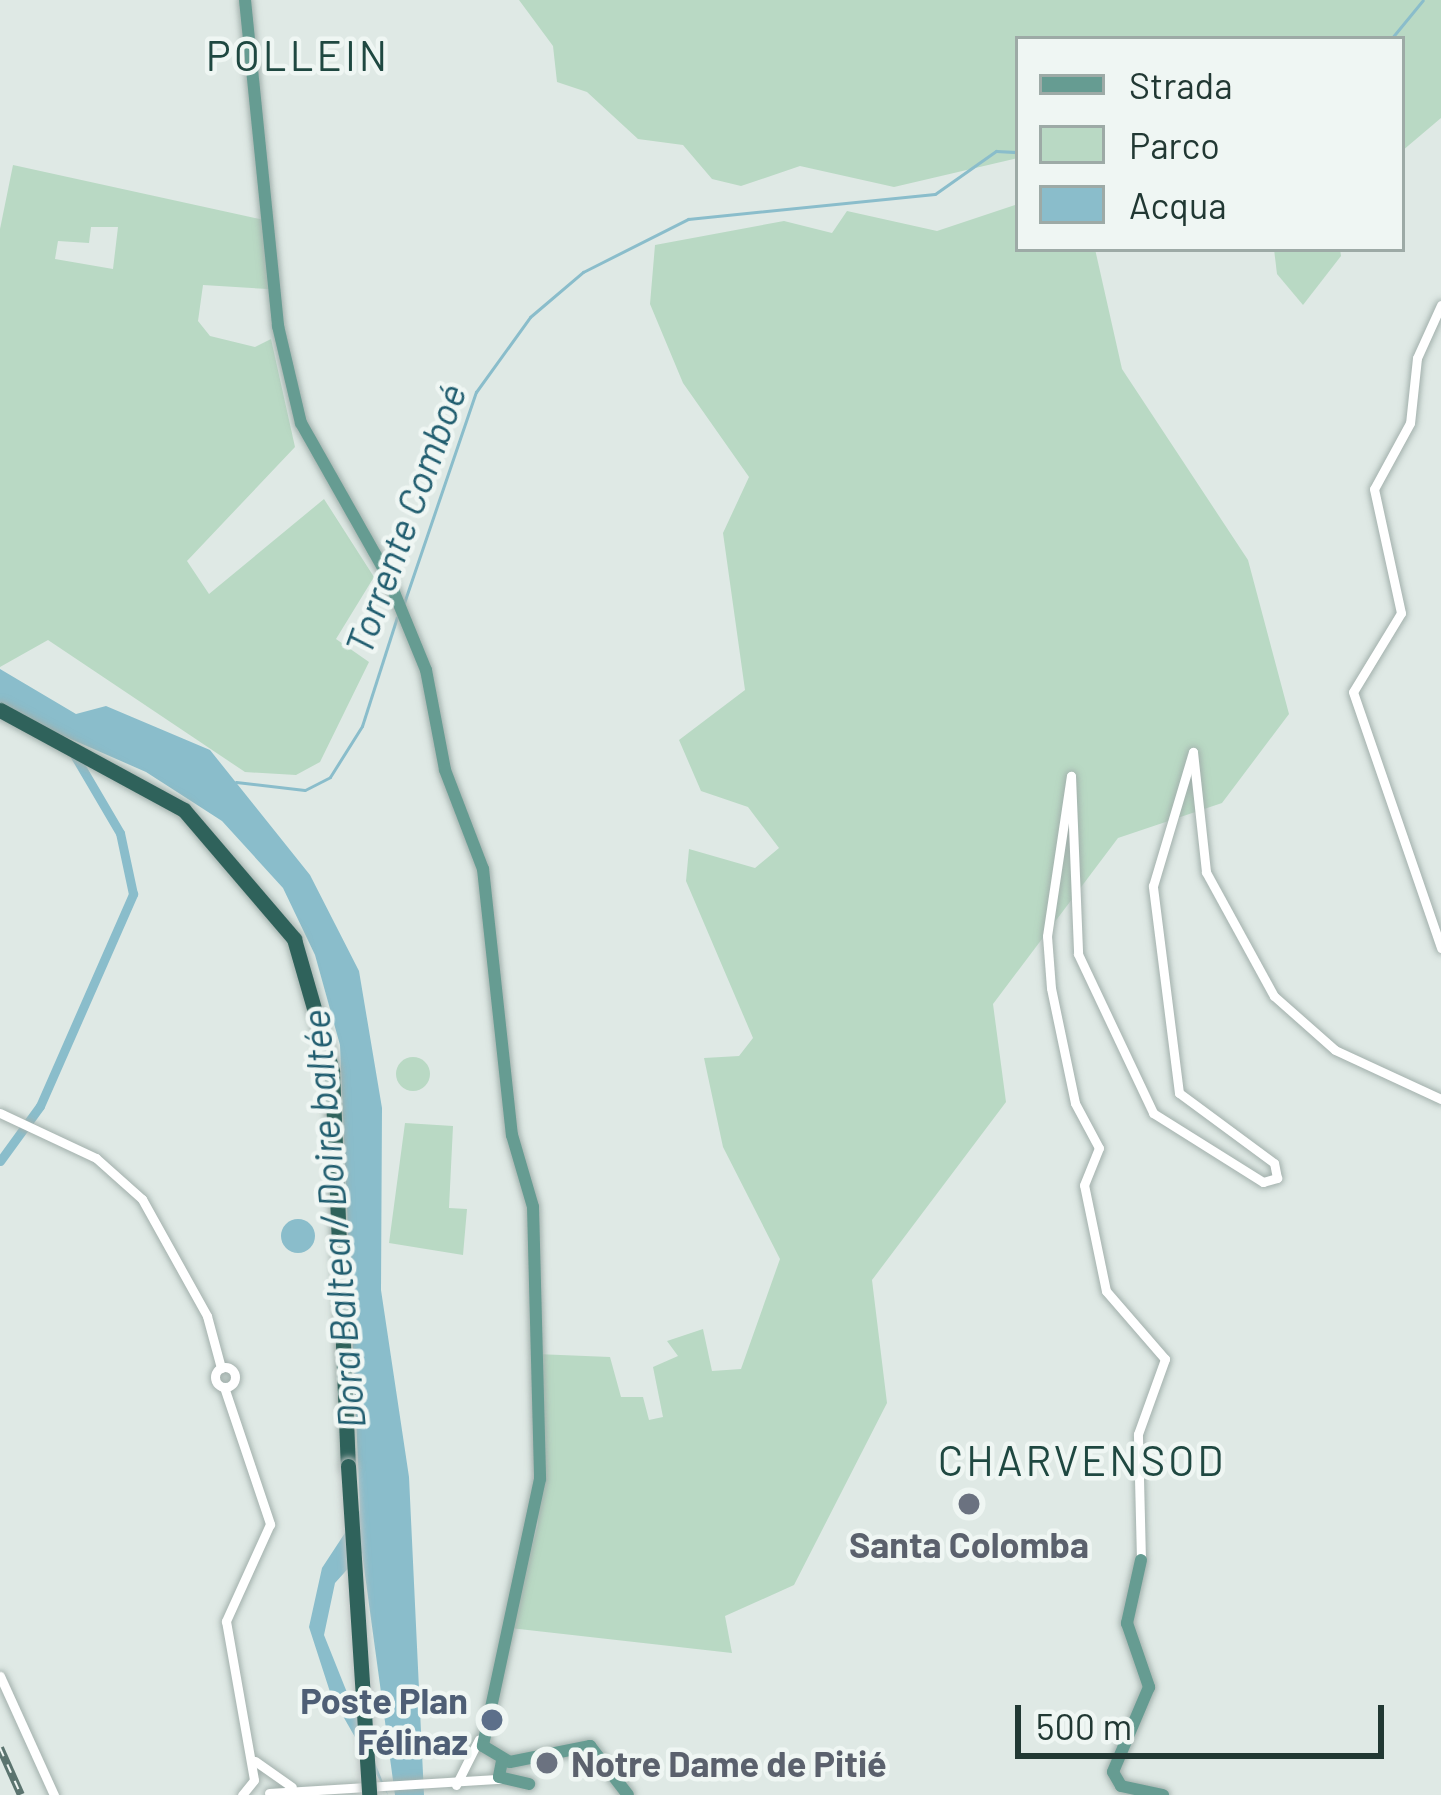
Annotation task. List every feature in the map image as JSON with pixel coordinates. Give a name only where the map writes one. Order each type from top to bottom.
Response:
[{"type":"highway","points":[[0,714],[153,797],[265,905],[316,1016],[345,1470]]},
{"type":"highway","points":[[0,714],[184,811],[272,901],[322,1015],[362,1793]]},
{"type":"main road","points":[[245,0],[278,326],[302,423],[406,618],[483,869],[512,1136],[534,1221],[540,1479],[479,1739],[485,1752],[531,1790]]},
{"type":"main road","points":[[1141,1560],[1127,1623],[1149,1687],[1113,1772],[1121,1786],[1163,1795]]},
{"type":"main road","points":[[505,1770],[576,1751],[606,1765],[628,1795]]},
{"type":"street","points":[[1441,304],[1418,358],[1410,423],[1375,489],[1401,613],[1353,692],[1441,948]]},
{"type":"street","points":[[1141,1560],[1138,1434],[1165,1359],[1122,1321],[1105,1285],[1084,1185],[1099,1148],[1072,1093],[1046,936],[1076,772],[1076,946],[1153,1113],[1263,1182],[1277,1178],[1274,1163],[1180,1093],[1154,886],[1192,752],[1206,872],[1272,994],[1335,1050],[1441,1099]]},
{"type":"street","points":[[0,1113],[96,1158],[142,1199],[207,1316],[224,1387],[270,1524],[226,1621],[254,1780],[269,1794],[362,1793],[456,1785],[505,1770]]},
{"type":"street","points":[[0,1676],[54,1795]]},
{"type":"street","points":[[246,1738],[268,1780],[315,1791]]},
{"type":"street","points":[[456,1785],[479,1739]]},
{"type":"street","points":[[432,1787],[505,1770]]},
{"type":"street","points":[[242,1795],[254,1780]]},
{"type":"green space","points":[[519,0],[1441,0],[1441,118],[1405,148],[1405,36],[1015,36],[1015,159],[894,187],[800,166],[741,186],[712,179],[683,145],[638,139],[587,92],[557,82],[553,46]]},
{"type":"green space","points":[[13,165],[273,222],[268,289],[203,285],[198,321],[210,336],[255,347],[271,339],[295,447],[187,561],[209,594],[324,499],[374,577],[336,639],[369,662],[320,762],[296,775],[245,772],[48,640],[0,667],[0,229]],"holes":[[[91,227],[118,227],[113,269],[55,259],[58,241],[89,243]]]},
{"type":"green space","points":[[1015,205],[1015,252],[1096,252],[1122,369],[1248,560],[1289,714],[1222,803],[1118,838],[993,1004],[1006,1102],[872,1280],[887,1403],[794,1585],[725,1616],[732,1653],[510,1628],[538,1524],[536,1354],[610,1357],[621,1397],[643,1397],[649,1420],[663,1417],[653,1367],[678,1356],[667,1341],[703,1329],[712,1371],[741,1369],[780,1259],[723,1147],[704,1058],[739,1056],[753,1038],[686,881],[689,849],[755,868],[779,848],[748,807],[701,791],[679,740],[745,690],[723,533],[749,477],[683,383],[650,304],[655,245],[784,221],[832,233],[847,211],[937,231]]},
{"type":"green space","points":[[1274,252],[1340,252],[1303,305],[1277,274]]},
{"type":"green space","points":[[413,1057],[425,1062],[430,1074],[425,1086],[413,1091],[401,1086],[396,1074],[401,1062]]},
{"type":"green space","points":[[405,1123],[453,1126],[449,1208],[467,1209],[463,1255],[389,1243]]},
{"type":"water","points":[[0,669],[76,714],[106,706],[210,750],[310,875],[359,971],[382,1108],[381,1290],[409,1477],[424,1795],[395,1795],[362,1553],[335,1583],[324,1635],[388,1795],[331,1695],[309,1627],[322,1568],[360,1510],[340,1045],[315,955],[283,888],[222,821],[146,772],[0,708]]},
{"type":"water","points":[[298,1219],[310,1224],[315,1236],[310,1248],[298,1253],[286,1248],[281,1236],[286,1224]]},
{"type":"waterway","name":"Torrente Comboé","points":[[1393,36],[1423,0]]},
{"type":"waterway","name":"Torrente Comboé","points":[[404,603],[476,392],[530,317],[583,272],[688,219],[935,194],[996,151],[1015,152]]},
{"type":"waterway","name":"Torrente Comboé","points":[[236,782],[305,790],[330,777],[362,726],[397,617]]},
{"type":"waterway","points":[[0,1161],[40,1106],[133,894],[120,833],[73,753]]},
{"type":"railway","points":[[0,1748],[21,1795]]},
{"type":"place","name":"Santa Colomba","points":[[969,1504]]},
{"type":"place","name":"Poste Plan Félinaz","points":[[492,1720]]},
{"type":"place","name":"Notre Dame de Pitié","points":[[547,1763]]},
{"type":"district","name":"POLLEIN","points":[[298,54]]},
{"type":"district","name":"CHARVENSOD","points":[[1082,1459]]},
{"type":"water label","name":"Dora Baltea / Doire baltée","points":[[333,1219]]}]
